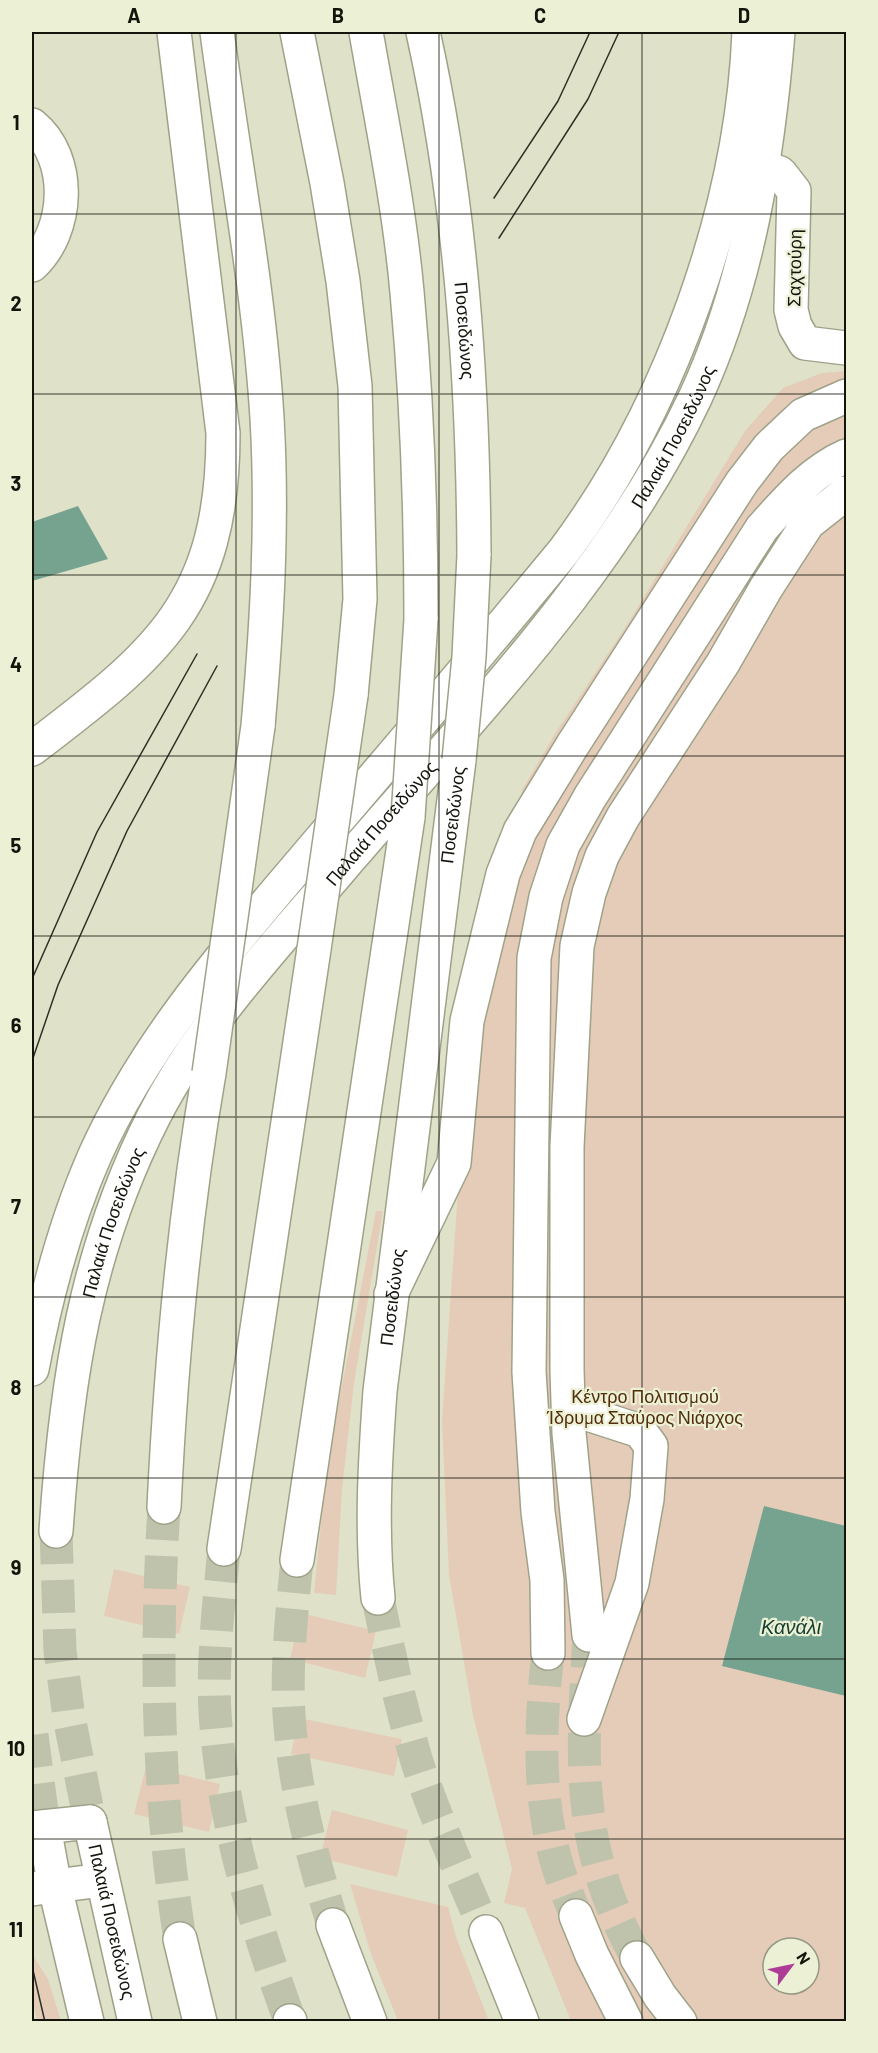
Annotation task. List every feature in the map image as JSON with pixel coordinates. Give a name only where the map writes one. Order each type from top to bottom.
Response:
[{"type":"main road","points":[[32,749],[107,692],[166,633],[197,582],[212,542],[223,477],[223,433],[174,32]]},
{"type":"main road","points":[[164,1507],[173,1355],[191,1176],[209,1073],[258,726],[267,613],[270,514],[267,419],[257,313],[217,32]]},
{"type":"main road","points":[[224,1550],[351,695],[360,599],[355,386],[343,281],[327,183],[297,32]]},
{"type":"main road","points":[[297,1560],[408,817],[421,619],[421,512],[407,292],[393,181],[366,32]]},
{"type":"main road","name":"Ποσειδώνος","points":[[378,1598],[373,1543],[373,1477],[391,1294],[459,760],[469,657],[474,555],[473,454],[466,331],[446,154],[423,32]]},
{"type":"main road","name":"Παλαιά Ποσειδώνος","points":[[32,1369],[45,1305],[60,1250],[96,1153],[129,1090],[183,1005],[564,551],[585,524],[633,441],[666,372],[709,256],[734,165],[745,96],[749,32]]},
{"type":"main road","name":"Παλαιά Ποσειδώνος","points":[[56,1531],[62,1447],[83,1307],[99,1248],[125,1179],[155,1113],[204,1035],[256,969],[577,591],[628,520],[657,473],[696,395],[724,324],[747,246],[772,98],[778,32]]},
{"type":"main road","points":[[32,125],[52,151],[60,177],[61,206],[54,233],[40,257],[32,265]]},
{"type":"main road","name":"Σαχτούρη","points":[[762,167],[780,172],[794,191],[792,310],[795,326],[806,343],[846,348]]},
{"type":"main road","points":[[391,1294],[454,1163],[467,1021],[503,874],[520,831],[742,482],[769,447],[803,415],[846,396]]},
{"type":"main road","points":[[548,1653],[547,1580],[538,1512],[529,1372],[534,958],[546,897],[563,845],[590,797],[762,528],[789,498],[826,465],[846,456]]},
{"type":"main road","points":[[589,1635],[569,1408],[567,1193],[571,1028],[577,946],[589,893],[602,856],[622,817],[723,663],[766,588],[808,523],[846,493]]},
{"type":"main road","points":[[569,1408],[640,1431],[651,1446],[647,1499],[632,1583],[585,1719]]},
{"type":"main road","name":"Παλαιά Ποσειδώνος","points":[[38,1828],[90,1822],[135,2022]]},
{"type":"main road","points":[[38,1828],[43,1888],[87,2022]]},
{"type":"main road","points":[[43,1888],[102,1880]]},
{"type":"main road","points":[[576,1916],[592,1955],[626,2022]]},
{"type":"main road","points":[[333,1924],[369,2022]]},
{"type":"main road","points":[[486,1932],[522,2022]]},
{"type":"main road","points":[[180,1939],[200,2022]]},
{"type":"main road","points":[[638,1958],[660,1996],[680,2022]]},
{"type":"green space","name":"Κέντρο Πολιτισμού Ίδρυμα Σταύρος Νιάρχος","points":[[846,371],[846,2021],[571,2021],[525,1908],[504,1903],[512,1869],[473,1715],[449,1575],[442,1421],[460,1162],[477,1044],[519,870],[522,790],[556,732],[625,628],[745,431],[783,388],[822,373]]},
{"type":"green space","points":[[376,1211],[383,1211],[354,1383],[342,1489],[336,1595],[314,1593],[327,1463]]},
{"type":"green space","points":[[114,1569],[190,1587],[179,1634],[104,1616]]},
{"type":"green space","points":[[301,1613],[376,1631],[365,1678],[290,1659]]},
{"type":"green space","points":[[299,1718],[402,1739],[394,1776],[291,1754]]},
{"type":"green space","points":[[146,1766],[220,1784],[209,1832],[134,1814]]},
{"type":"green space","points":[[332,1810],[408,1830],[397,1877],[320,1858]]},
{"type":"green space","points":[[350,1884],[448,1907],[456,1937],[489,2021],[398,2021],[371,1954]]},
{"type":"green space","points":[[32,1954],[48,1979],[61,2021],[37,2021],[32,1997]]},
{"type":"water","points":[[78,506],[108,559],[32,581],[32,522]]},
{"type":"water","name":"Κανάλι","points":[[764,1506],[846,1526],[846,1696],[722,1666]]},
{"type":"tunnel","points":[[164,1507],[159,1615],[160,1723],[162,1777],[172,1885],[180,1939]]},
{"type":"tunnel","points":[[56,1531],[60,1651],[69,1717],[90,1822]]},
{"type":"tunnel","points":[[224,1549],[214,1672],[219,1753],[232,1831],[252,1908],[290,2021]]},
{"type":"tunnel","points":[[297,1560],[288,1676],[291,1742],[305,1821],[333,1925]]},
{"type":"tunnel","points":[[378,1598],[406,1721],[424,1784],[486,1932]]},
{"type":"tunnel","points":[[589,1635],[584,1762],[592,1839],[602,1877],[617,1917],[637,1958]]},
{"type":"tunnel","points":[[548,1653],[542,1732],[543,1785],[557,1864],[576,1916]]},
{"type":"tunnel","points":[[32,1735],[44,1827]]},
{"type":"tram line","points":[[494,198],[558,101],[590,32]]},
{"type":"tram line","points":[[499,238],[588,99],[619,32]]},
{"type":"tram line","points":[[32,979],[97,832],[197,654]]},
{"type":"tram line","points":[[32,1061],[58,985],[127,831],[217,666]]},
{"type":"tram line","points":[[32,1966],[45,2022]]}]
